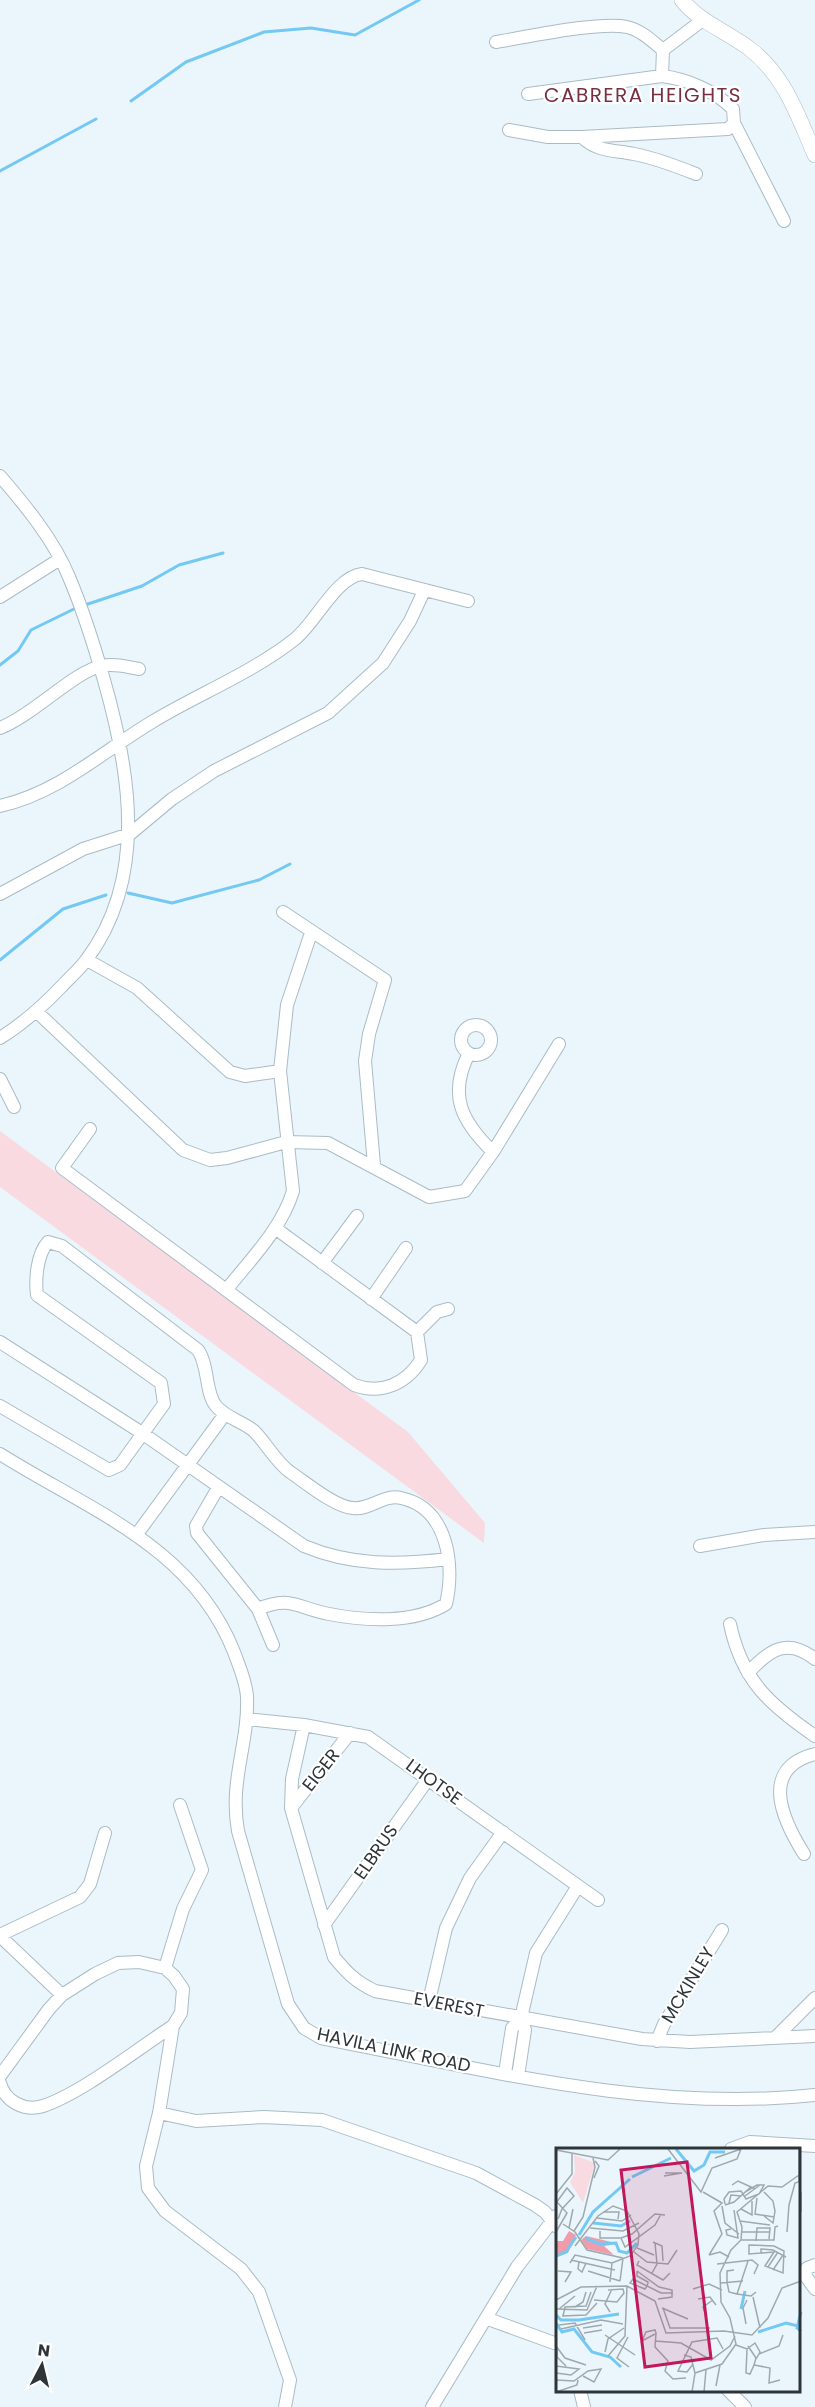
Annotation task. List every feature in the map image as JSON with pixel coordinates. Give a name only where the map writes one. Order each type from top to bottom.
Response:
[{"type":"main road","points":[[682,0],[704,19],[748,47],[772,69],[786,89],[815,155]]},
{"type":"street","points":[[663,50],[704,19]]},
{"type":"street","points":[[496,42],[592,28],[628,27],[645,35],[663,50]]},
{"type":"street","points":[[662,76],[663,50]]},
{"type":"street","points":[[528,94],[662,76],[676,78],[722,98],[733,109],[734,123],[784,221]]},
{"type":"street","points":[[510,130],[548,137],[582,137],[728,129],[734,123]]},
{"type":"street","points":[[582,137],[590,146],[632,153],[696,174]]},
{"type":"street","points":[[0,476],[19,498],[69,576],[100,666],[121,743],[129,800],[130,834],[115,904],[103,934],[87,960],[38,1012],[0,1038]]},
{"type":"street","points":[[0,597],[60,559]]},
{"type":"street","points":[[0,806],[44,791],[150,723],[279,651],[310,626],[342,583],[353,575],[362,574],[468,601]]},
{"type":"street","points":[[0,894],[83,849],[130,834],[194,783],[328,713],[383,663],[410,621],[424,591]]},
{"type":"street","points":[[0,728],[35,709],[74,681],[100,666],[118,665],[139,669]]},
{"type":"street","points":[[283,912],[311,933],[385,980],[369,1034],[365,1061],[374,1165]]},
{"type":"street","points":[[228,1289],[275,1228],[288,1207],[294,1191],[286,1142],[280,1071],[287,1005],[311,933]]},
{"type":"street","points":[[87,960],[137,988],[230,1072],[245,1076],[280,1071]]},
{"type":"street","points":[[38,1012],[183,1150],[210,1160],[227,1158],[286,1142],[328,1143],[374,1165],[429,1197],[465,1191],[493,1152],[559,1044]]},
{"type":"street","points":[[469,1053],[459,1079],[459,1099],[465,1117],[475,1134],[493,1152]]},
{"type":"street","points":[[0,1079],[14,1107]]},
{"type":"street","points":[[90,1129],[62,1168],[354,1384],[366,1389],[382,1389],[413,1373],[421,1360],[417,1332],[275,1228]]},
{"type":"street","points":[[322,1263],[357,1216]]},
{"type":"street","points":[[0,1406],[109,1470],[120,1465],[164,1404],[160,1383],[37,1295],[36,1285],[42,1248],[48,1242],[62,1246],[198,1350],[204,1359],[214,1405],[255,1432],[271,1455],[288,1470],[326,1496],[351,1509],[400,1497],[417,1504],[440,1525],[446,1539],[448,1559],[446,1604],[433,1612],[371,1619],[327,1614],[288,1602],[276,1601],[258,1609]]},
{"type":"street","points":[[371,1299],[406,1248]]},
{"type":"street","points":[[417,1332],[437,1312],[448,1309]]},
{"type":"street","points":[[0,1342],[142,1433],[304,1546],[330,1556],[367,1563],[405,1564],[448,1559]]},
{"type":"street","points":[[137,1534],[225,1414]]},
{"type":"street","name":"HAVILA LINK ROAD","points":[[0,1454],[137,1534],[155,1547],[183,1574],[221,1624],[243,1674],[247,1694],[247,1719],[234,1783],[234,1812],[277,1972],[295,2017],[304,2028],[321,2038],[518,2076],[627,2094],[765,2101],[815,2095]]},
{"type":"street","points":[[218,1488],[196,1526],[197,1533],[258,1609],[273,1645]]},
{"type":"street","points":[[700,1546],[764,1535],[815,1532]]},
{"type":"street","points":[[730,1624],[735,1648],[763,1696],[781,1713],[815,1736]]},
{"type":"street","points":[[748,1673],[767,1655],[783,1648],[804,1651],[815,1659]]},
{"type":"street","name":"LHOTSE","points":[[247,1719],[304,1725],[368,1737],[429,1778],[598,1900]]},
{"type":"street","name":"EVEREST","points":[[304,1725],[292,1779],[291,1808],[334,1957],[349,1977],[375,1991],[657,2041],[815,2036]]},
{"type":"street","name":"EIGER","points":[[291,1808],[350,1733]]},
{"type":"street","points":[[804,1854],[791,1832],[780,1802],[780,1783],[788,1767],[798,1758],[815,1754]]},
{"type":"street","name":"ELBRUS","points":[[324,1925],[429,1778]]},
{"type":"street","points":[[165,1968],[183,1909],[202,1870],[180,1805]]},
{"type":"street","points":[[429,2001],[450,1918],[470,1878],[503,1832]]},
{"type":"street","points":[[62,1995],[0,1935],[81,1898],[90,1884],[105,1833]]},
{"type":"street","points":[[505,2073],[512,2028],[521,2018],[536,1953],[578,1886]]},
{"type":"street","name":"MCKINLEY","points":[[657,2041],[710,1938],[722,1930]]},
{"type":"street","points":[[0,2076],[3,2068],[62,1995],[118,1963],[139,1962],[165,1968],[183,1989],[181,2013],[173,2026],[159,2113],[146,2166],[148,2188],[165,2211],[241,2270],[259,2292],[290,2380],[285,2407]]},
{"type":"street","points":[[775,2038],[815,1998]]},
{"type":"street","points":[[518,2076],[525,2030],[521,2018]]},
{"type":"street","points":[[0,2083],[3,2094],[21,2107],[41,2107],[85,2084],[173,2026]]},
{"type":"street","points":[[159,2113],[196,2121],[264,2117],[322,2120],[476,2173],[535,2205],[555,2221],[517,2267],[488,2319],[432,2407]]},
{"type":"street","points":[[734,2148],[750,2142],[815,2146]]},
{"type":"street","points":[[815,2265],[807,2268],[806,2275],[815,2289]]},
{"type":"street","points":[[488,2319],[556,2344]]},
{"type":"street","points":[[580,2392],[584,2407]]},
{"type":"street","points":[[729,2392],[745,2407]]},
{"type":"shaded area","points":[[0,1131],[408,1432],[485,1523],[484,1543],[0,1187]]},
{"type":"waterway","points":[[131,101],[186,62],[264,32],[311,28],[355,35],[419,0]]},
{"type":"waterway","points":[[0,171],[96,119]]},
{"type":"waterway","points":[[82,606],[142,586],[179,565],[223,553]]},
{"type":"waterway","points":[[0,665],[18,651],[31,630],[76,608]]},
{"type":"waterway","points":[[128,893],[172,903],[259,880],[290,864]]},
{"type":"waterway","points":[[0,960],[63,909],[106,895]]},
{"type":"district","name":"CABRERA HEIGHTS","points":[[643,95]]}]
